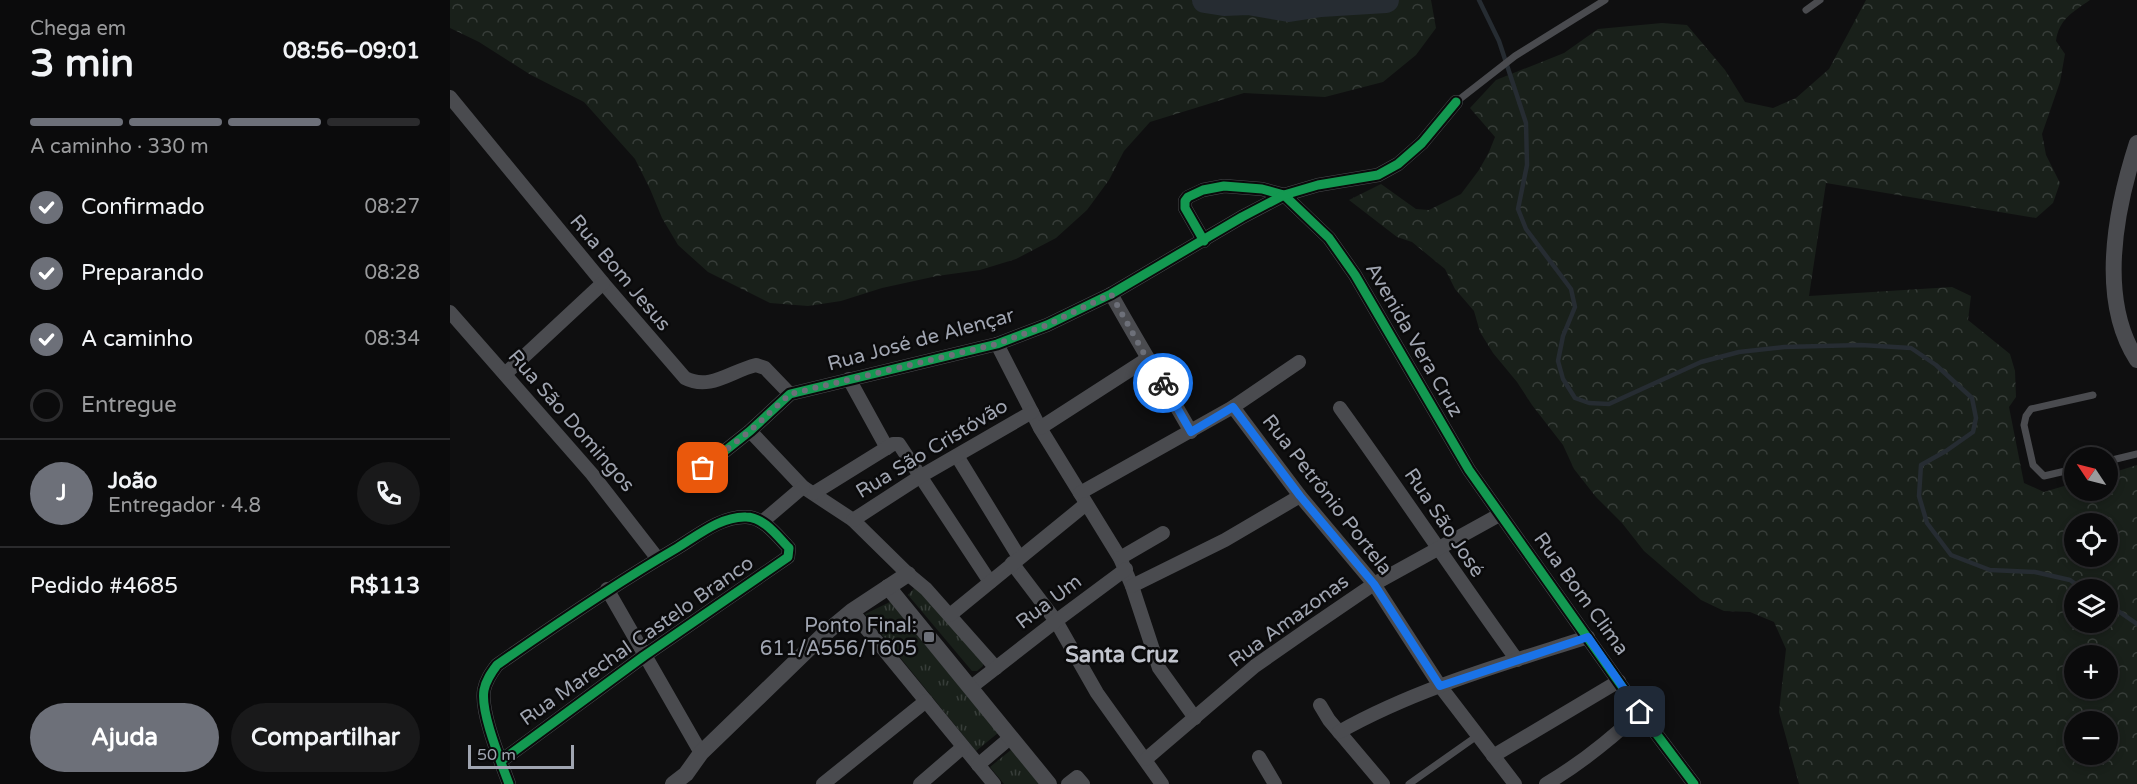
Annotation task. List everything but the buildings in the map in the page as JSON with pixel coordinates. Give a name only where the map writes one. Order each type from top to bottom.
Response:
[{"type":"street","name":"Rua Bom Jesus","points":[[450,97],[603,284],[685,378],[694,383],[711,383],[756,365],[765,368],[790,394]]},
{"type":"street","name":"Rua José de Alençar","points":[[687,481],[750,431],[790,394],[997,344],[1047,325],[1111,294],[1284,195],[1318,185],[1378,175],[1398,164],[1422,143],[1456,102]]},
{"type":"street","points":[[2137,143],[2118,220],[2115,289],[2120,324],[2137,360]]},
{"type":"street","points":[[1204,241],[1185,208],[1185,201],[1188,197],[1203,190],[1224,186],[1246,186],[1284,195]]},
{"type":"street","name":"Avenida Vera Cruz","points":[[1284,195],[1329,237],[1343,255],[1469,470],[1499,515]]},
{"type":"street","points":[[505,374],[603,284]]},
{"type":"street","points":[[1111,294],[1191,432]]},
{"type":"street","name":"Rua São Domingos","points":[[450,312],[592,474],[658,559]]},
{"type":"street","points":[[997,344],[1041,428],[1123,564],[1159,668],[1171,688],[1195,718]]},
{"type":"street","points":[[1041,428],[1147,359]]},
{"type":"street","points":[[950,615],[1016,560],[1083,499],[1239,403],[1299,362]]},
{"type":"street","points":[[849,379],[887,448]]},
{"type":"street","name":"Rua Petrônio Portela","points":[[1239,403],[1300,496],[1374,584],[1440,686],[1515,784]]},
{"type":"street","name":"Rua São José","points":[[1340,408],[1439,548],[1475,604],[1517,660]]},
{"type":"street","name":"Rua São Cristóvão","points":[[853,520],[921,476],[1032,412]]},
{"type":"street","points":[[750,431],[808,490],[853,520],[908,574],[926,588],[996,668]]},
{"type":"street","points":[[509,784],[484,705],[484,691],[488,677],[497,665],[608,589],[722,521],[748,516],[762,522],[808,490],[896,443],[901,445],[990,582]]},
{"type":"street","points":[[957,456],[1016,560],[1056,621],[1097,693],[1162,784]]},
{"type":"street","points":[[1132,586],[1226,540],[1300,496]]},
{"type":"street","name":"Rua Amazonas","points":[[1146,759],[1255,666],[1374,584],[1499,515]]},
{"type":"street","name":"Rua Bom Clima","points":[[1499,515],[1694,784]]},
{"type":"street","name":"Rua Marechal Castelo Branco","points":[[501,761],[644,656],[788,557],[789,548],[762,522]]},
{"type":"street","name":"Rua Um","points":[[970,688],[1163,533]]},
{"type":"street","points":[[683,781],[700,753],[793,661],[852,611],[908,574]]},
{"type":"street","points":[[888,587],[1049,784]]},
{"type":"street","points":[[608,589],[700,753]]},
{"type":"street","points":[[852,611],[994,784]]},
{"type":"street","points":[[1340,732],[1366,717],[1440,686],[1588,637]]},
{"type":"street","points":[[1493,756],[1619,681]]},
{"type":"street","points":[[823,784],[926,701]]},
{"type":"street","points":[[1320,705],[1329,720],[1383,784]]},
{"type":"street","points":[[1546,784],[1569,778],[1640,712]]},
{"type":"street","points":[[978,765],[1011,737]]},
{"type":"street","points":[[920,784],[963,747]]},
{"type":"street","points":[[1259,756],[1275,784]]},
{"type":"street","points":[[1068,784],[1077,777],[1083,784]]},
{"type":"lane","points":[[1456,102],[1496,70],[1605,0]]},
{"type":"lane","points":[[1806,9],[1820,0]]},
{"type":"lane","points":[[2064,471],[2044,476],[2033,465],[2024,425],[2026,416],[2031,409],[2092,395]]},
{"type":"lane","points":[[2118,459],[2137,454]]},
{"type":"lane","points":[[1409,784],[1477,736]]},
{"type":"green space","points":[[450,0],[1431,0],[1436,28],[1416,55],[1383,82],[1325,97],[1244,93],[1150,122],[1124,151],[1109,180],[1087,210],[1056,238],[1016,259],[980,270],[937,276],[882,288],[841,301],[808,306],[770,303],[708,272],[678,245],[662,218],[635,159],[584,102],[531,75],[479,42],[450,28]]},
{"type":"green space","points":[[1866,0],[2090,0],[2073,12],[2064,22],[2056,41],[2065,54],[2060,82],[2042,134],[2046,155],[2060,183],[2053,203],[2036,218],[1826,183],[1809,296],[1952,287],[1971,296],[1968,320],[2010,354],[2015,371],[2016,397],[2009,407],[2024,483],[2044,492],[2064,486],[2064,501],[2118,501],[2118,471],[2137,465],[2137,784],[1799,784],[1779,712],[1786,649],[1774,622],[1750,612],[1724,611],[1701,600],[1644,551],[1574,469],[1563,445],[1493,353],[1480,332],[1474,311],[1455,289],[1445,269],[1412,242],[1397,237],[1349,200],[1381,184],[1416,209],[1429,210],[1461,194],[1479,170],[1495,137],[1470,108],[1496,80],[1564,53],[1598,29],[1662,23],[1687,25],[1725,70],[1745,102],[1773,108],[1796,98],[1829,69]]},
{"type":"green space","points":[[916,586],[983,661],[983,666],[977,671],[972,671],[908,595]]},
{"type":"green space","points":[[890,602],[998,733],[976,751],[865,614]]},
{"type":"green space","points":[[1012,749],[1041,784],[1004,784],[990,767]]},
{"type":"waterway","points":[[1205,0],[1224,3],[1248,2],[1289,9],[1321,4],[1386,0]]},
{"type":"waterway","points":[[1479,0],[1499,41],[1526,123],[1527,165],[1518,209],[1526,229],[1571,289],[1575,307],[1563,336],[1558,361],[1563,379],[1575,398],[1589,403],[1609,404],[1701,362],[1739,352],[1784,347],[1861,345],[1911,348],[1936,365],[1972,398],[1976,418],[1973,432],[1921,465],[1919,496],[1927,523],[1951,555],[1990,570],[2035,572],[2066,579]]},
{"type":"waterway","points":[[2118,611],[2137,624]]},
{"type":"cycle path","points":[[687,481],[750,431],[790,394],[997,344],[1047,325],[1111,294],[1284,195],[1318,185],[1378,175],[1398,164],[1422,143],[1456,102]]},
{"type":"cycle path","points":[[1204,241],[1185,208],[1185,201],[1188,197],[1203,190],[1224,186],[1262,189],[1284,195],[1329,238],[1355,275],[1469,470],[1640,712],[1694,784]]},
{"type":"cycle path","points":[[501,761],[644,656],[788,557],[789,548],[759,520],[746,517],[718,523],[608,590],[497,665],[484,690],[485,711],[492,737],[509,784]]},
{"type":"way so far","points":[[703,468],[750,431],[790,394],[997,344],[1047,325],[1111,294],[1163,383]]},
{"type":"place","name":"Ponto Final: 611/A556/T605","points":[[929,637]]},
{"type":"district","name":"Santa Cruz","points":[[1122,655]]},
{"type":"route","points":[[1163,383],[1191,432],[1233,407],[1300,496],[1374,584],[1440,686],[1588,637],[1640,712]]}]
